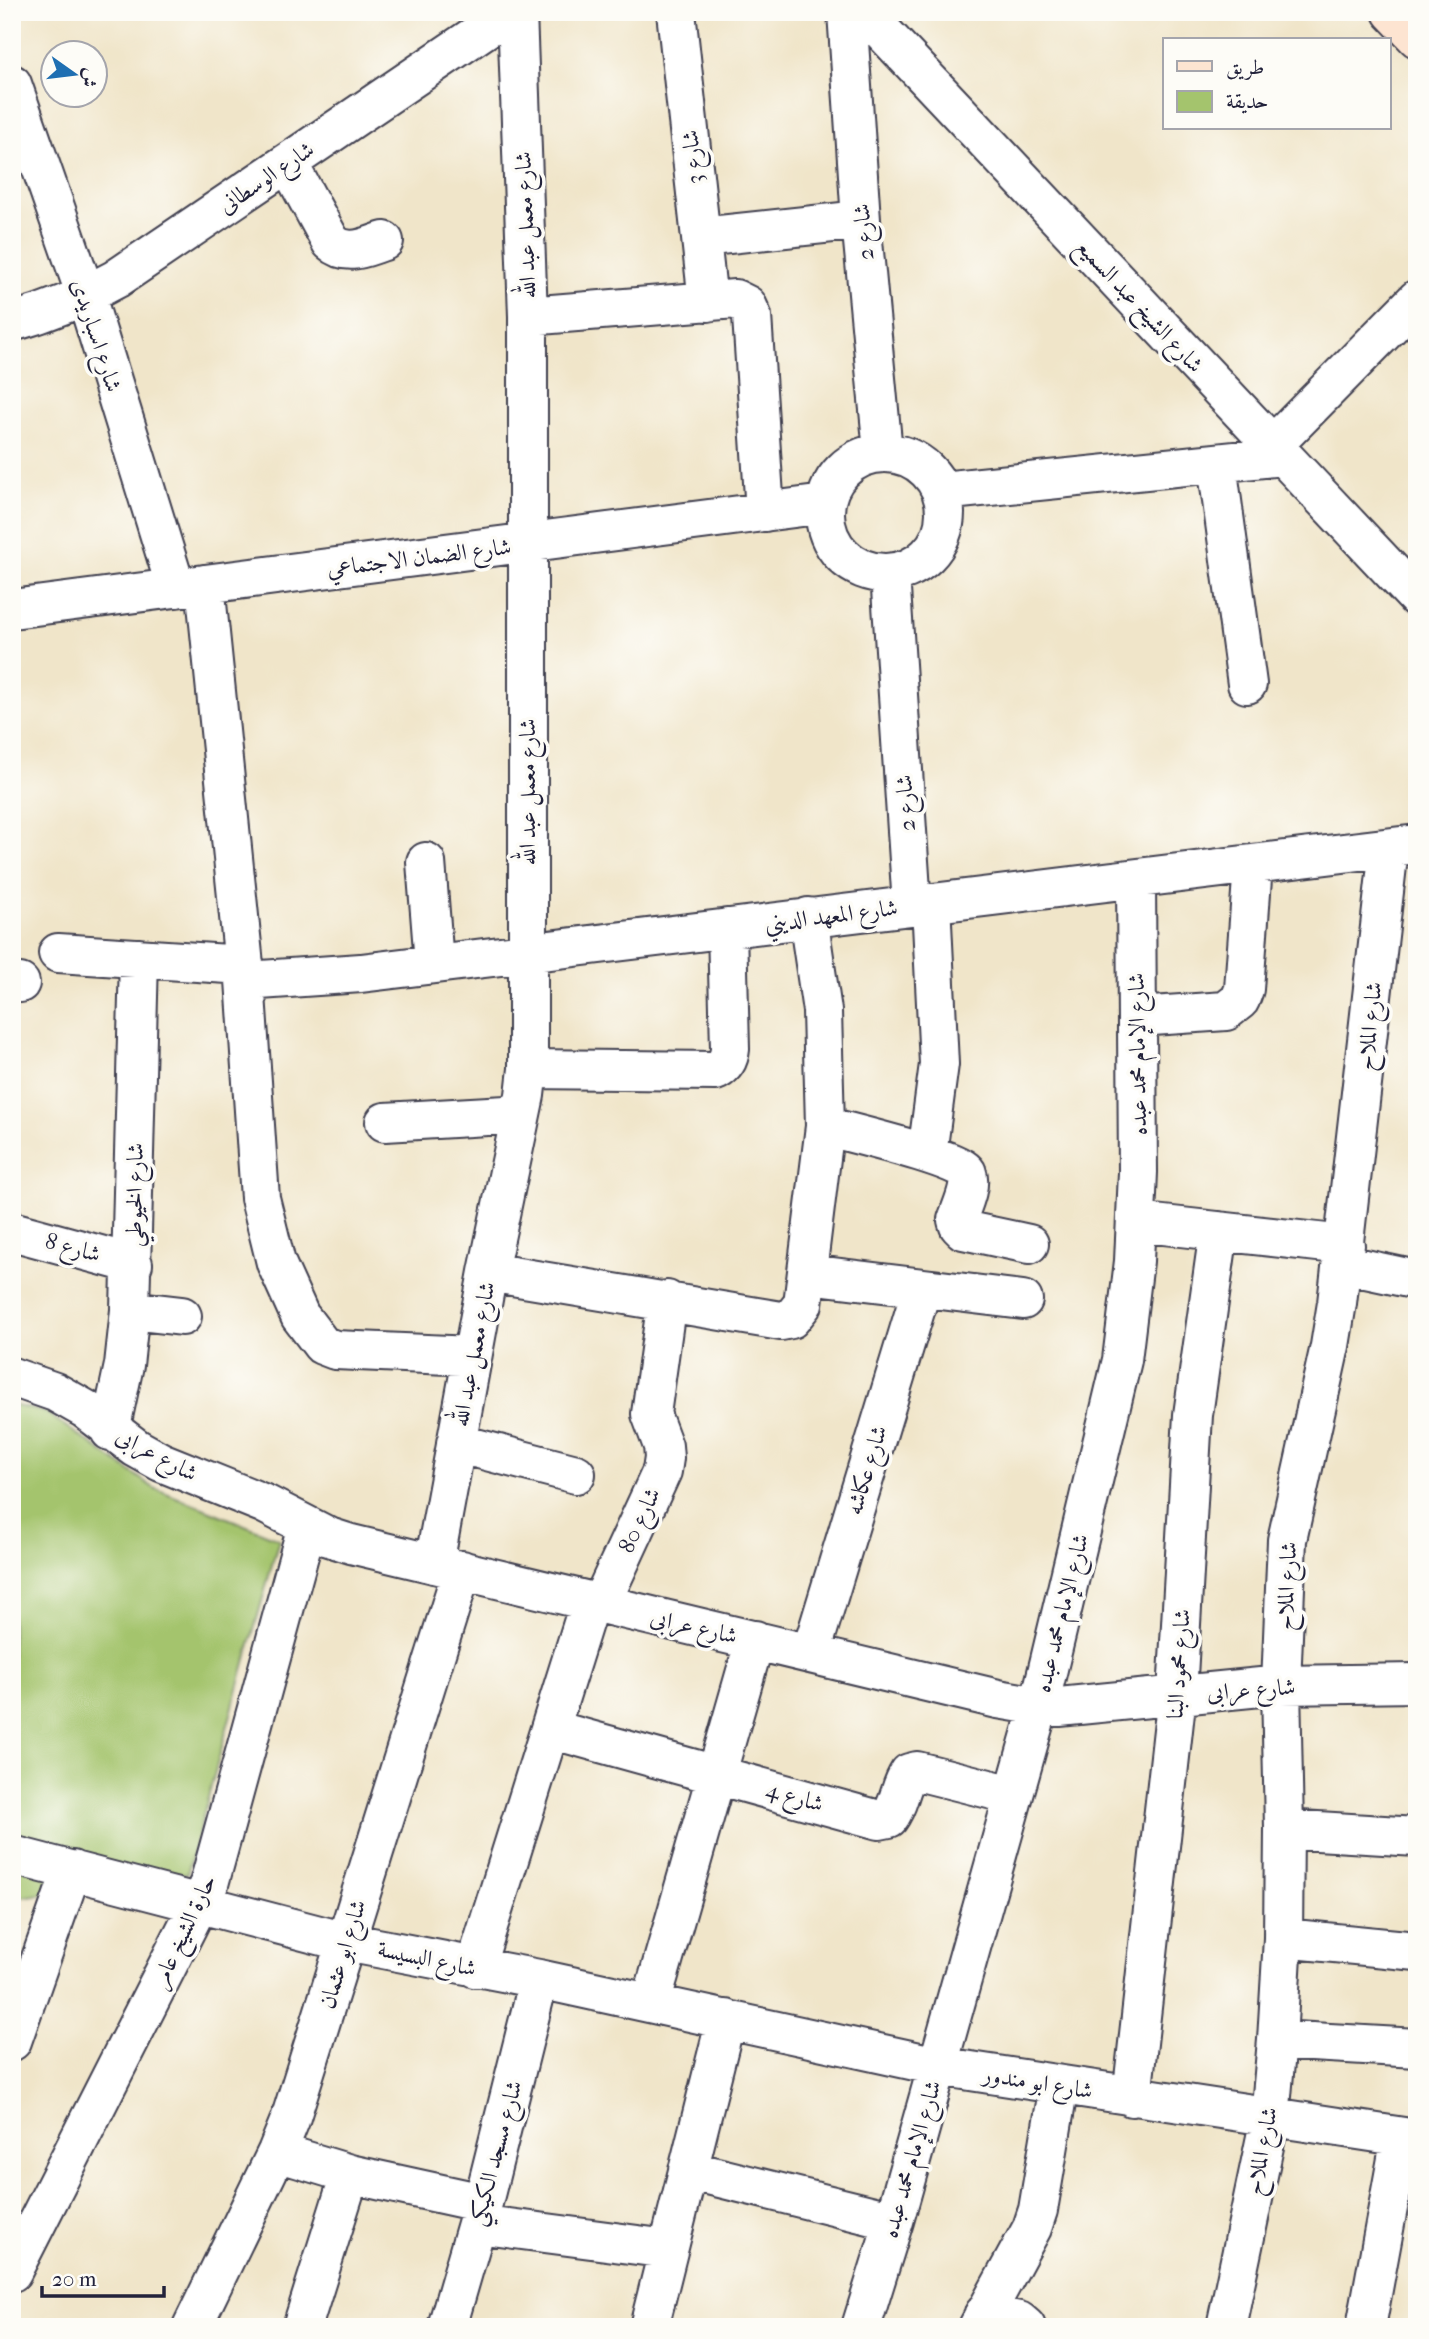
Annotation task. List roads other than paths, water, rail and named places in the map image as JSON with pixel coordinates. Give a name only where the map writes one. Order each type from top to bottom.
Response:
[{"type":"street","name":"شارع الوسطانى","points":[[12,322],[47,312],[86,296],[116,279],[510,12]]},
{"type":"street","name":"شارع معمل عبد الله","points":[[448,1567],[456,1443],[528,1069],[528,316],[517,12]]},
{"type":"street","name":"شارع 3","points":[[676,12],[708,302]]},
{"type":"street","name":"شارع 2","points":[[848,12],[862,219],[883,452]]},
{"type":"street","name":"شارع الشيخ عبد السميع","points":[[864,12],[1416,595]]},
{"type":"street","points":[[1392,12],[1417,38]]},
{"type":"street","name":"شارع اسباريدى","points":[[12,83],[190,586],[244,973],[260,1198],[276,1263],[300,1315],[322,1346],[335,1350],[472,1356]]},
{"type":"street","points":[[288,163],[331,243],[348,252],[384,241]]},
{"type":"street","points":[[701,237],[862,219]]},
{"type":"street","points":[[528,316],[735,299],[747,305],[752,316],[765,512]]},
{"type":"street","points":[[941,491],[1217,464],[1278,451],[1417,299]]},
{"type":"street","points":[[883,452],[901,454],[918,462],[932,475],[941,491],[946,510],[944,528],[936,545],[924,560],[908,569],[890,574],[859,568],[846,560],[828,535],[824,520],[830,488],[839,474],[851,463],[866,455],[883,452]]},
{"type":"street","points":[[1217,464],[1247,684]]},
{"type":"street","name":"شارع الضمان الاجتماعي","points":[[12,609],[825,504]]},
{"type":"street","name":"شارع 2","points":[[890,574],[939,1064],[928,1154]]},
{"type":"street","name":"شارع المعهد الديني","points":[[58,953],[139,958],[244,973],[361,972],[1403,846]]},
{"type":"street","name":"شارع الملاح","points":[[1226,2327],[1270,2118],[1277,2040],[1283,1938],[1281,1685],[1287,1540],[1330,1346],[1403,846]]},
{"type":"street","points":[[426,862],[434,964]]},
{"type":"street","points":[[1137,1017],[1226,1011],[1240,1000],[1244,989],[1253,865]]},
{"type":"street","name":"شارع الإمام محمد عبده","points":[[861,2327],[894,2221],[1039,1706],[1122,1360],[1135,1261],[1138,1172],[1136,879]]},
{"type":"street","points":[[488,1272],[781,1321],[791,1319],[798,1313],[803,1304],[808,1274],[825,1126],[822,1012],[808,917]]},
{"type":"street","points":[[528,1069],[716,1071],[723,1067],[729,1058],[730,1049],[727,928]]},
{"type":"street","name":"شارع الخيوطي","points":[[110,1431],[124,1365],[133,1264],[139,958]]},
{"type":"street","points":[[385,1122],[521,1114]]},
{"type":"street","points":[[825,1126],[962,1166],[967,1174],[968,1184],[957,1220],[958,1226],[963,1230],[1029,1244]]},
{"type":"street","points":[[1136,1222],[1219,1231],[1343,1254],[1417,1280]]},
{"type":"street","name":"شارع 8","points":[[12,1231],[133,1264]]},
{"type":"street","name":"شارع محمود البنا","points":[[1132,2097],[1177,1694],[1193,1415],[1219,1231]]},
{"type":"street","points":[[808,1274],[1023,1300]]},
{"type":"street","name":"شارع عكاشه","points":[[811,1653],[922,1287]]},
{"type":"street","name":"شارع 80","points":[[475,1968],[550,1729],[595,1602],[662,1471],[664,1458],[651,1414],[667,1300]]},
{"type":"street","points":[[130,1310],[182,1316]]},
{"type":"street","name":"شارع عرابى","points":[[12,1377],[55,1392],[85,1409],[110,1431],[161,1462],[265,1504],[307,1526],[351,1544],[998,1699],[1059,1707],[1281,1685],[1417,1683]]},
{"type":"street","points":[[456,1443],[576,1475]]},
{"type":"street","name":"حارة الشيخ عامر","points":[[16,2255],[209,1884],[307,1526]]},
{"type":"street","name":"شارع ابو عثمان","points":[[192,2327],[290,2120],[346,1942],[448,1567]]},
{"type":"street","points":[[651,2003],[755,1640]]},
{"type":"street","name":"شارع 4","points":[[550,1729],[879,1820],[889,1818],[896,1809],[903,1782],[909,1773],[917,1771],[1013,1795]]},
{"type":"street","points":[[1284,1829],[1417,1837]]},
{"type":"street","name":"شارع البسيسة","points":[[12,1855],[346,1942],[539,1979]]},
{"type":"street","points":[[12,2041],[72,1870]]},
{"type":"street","points":[[1283,1938],[1417,1951]]},
{"type":"street","name":"شارع ابو مندور","points":[[539,1979],[938,2066],[1409,2138]]},
{"type":"street","name":"شارع مسجد الكيكي","points":[[447,2327],[480,2213],[539,1979]]},
{"type":"street","points":[[649,2327],[726,2020]]},
{"type":"street","points":[[1277,2040],[1417,2048]]},
{"type":"street","points":[[1026,2327],[1019,2321],[981,2320],[1035,2219],[1059,2085]]},
{"type":"street","points":[[1366,2327],[1409,2138]]},
{"type":"street","points":[[277,2152],[480,2213],[668,2249]]},
{"type":"street","points":[[688,2169],[894,2221]]},
{"type":"street","points":[[302,2327],[350,2174]]}]
